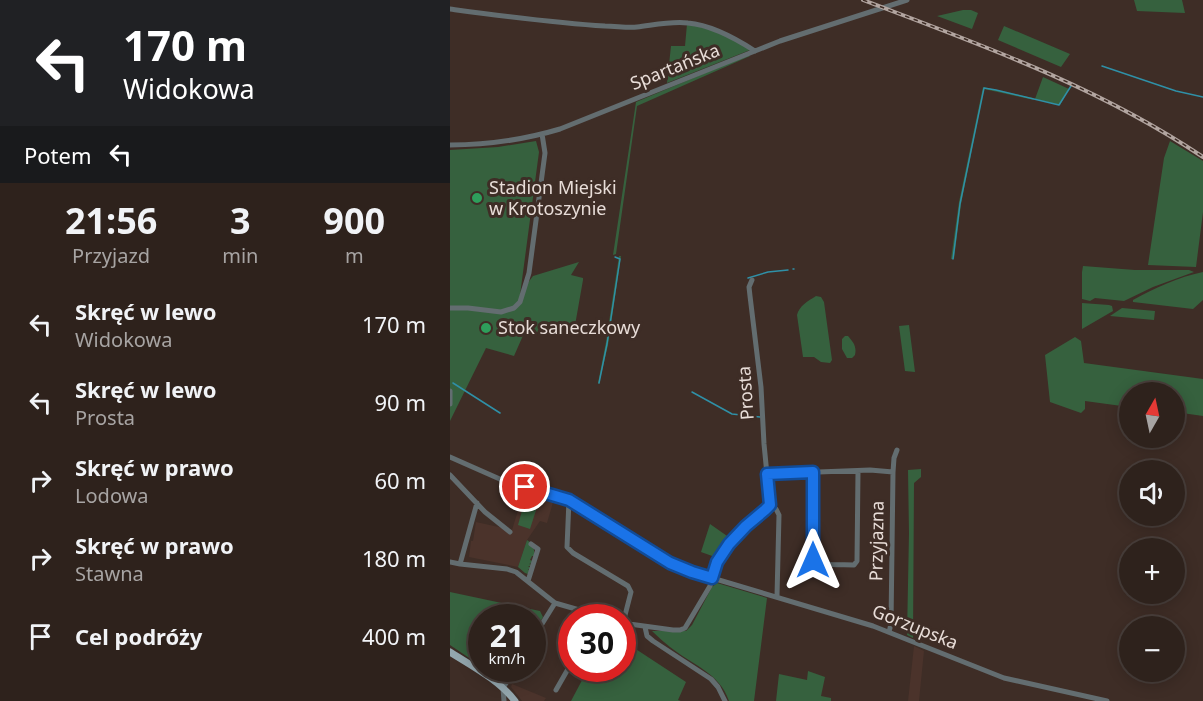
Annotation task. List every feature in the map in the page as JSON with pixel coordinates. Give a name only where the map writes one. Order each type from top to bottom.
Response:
[{"type":"main road","points":[[450,652],[503,688],[515,701]]},
{"type":"street","name":"Spartańska","points":[[450,146],[505,142],[542,134],[591,117],[780,41],[908,0]]},
{"type":"street","points":[[450,9],[520,19],[604,26],[633,27],[689,23],[726,34],[755,51]]},
{"type":"street","points":[[450,308],[501,312],[510,310],[521,299],[529,273],[545,153],[542,134]]},
{"type":"street","name":"Prosta","points":[[752,280],[749,287],[759,364],[770,505],[779,515],[777,596]]},
{"type":"street","points":[[450,391],[450,404]]},
{"type":"street","name":"Przyjazna","points":[[888,632],[891,624],[893,472],[897,450]]},
{"type":"street","name":"Gorzupska","points":[[450,457],[493,477],[569,500],[670,563],[692,572],[863,622],[1004,678],[1107,701]]},
{"type":"street","points":[[767,474],[873,470],[893,472]]},
{"type":"street","points":[[813,472],[813,560],[854,565],[857,561],[858,472]]},
{"type":"street","points":[[450,487],[452,477]]},
{"type":"street","points":[[452,477],[510,532]]},
{"type":"street","points":[[569,500],[568,548],[630,589],[628,604]]},
{"type":"street","points":[[460,564],[477,503]]},
{"type":"street","points":[[636,625],[673,630],[685,628],[693,617],[712,578],[717,562],[729,544],[770,505]]},
{"type":"street","points":[[530,583],[538,549],[531,544]]},
{"type":"street","points":[[450,562],[507,569],[521,574],[558,604]]},
{"type":"street","points":[[546,617],[555,603]]},
{"type":"street","points":[[645,627],[649,638],[711,679],[725,701]]},
{"type":"street","points":[[504,701],[503,688],[507,682]]},
{"type":"street","points":[[556,690],[561,682]]},
{"type":"shaded area","points":[[524,491],[554,499],[547,523],[540,521],[527,540],[518,567],[469,557],[476,522],[512,530]]},
{"type":"shaded area","points":[[914,646],[924,651],[919,701],[908,701]]},
{"type":"shaded area","points":[[512,684],[546,698],[544,701],[522,701],[511,687]]},
{"type":"green space","points":[[1134,0],[1182,0],[1185,13],[1137,11]]},
{"type":"green space","points":[[963,10],[978,13],[972,29],[937,16]]},
{"type":"green space","points":[[687,24],[720,33],[750,50],[667,83],[671,46],[685,46]]},
{"type":"green space","points":[[1004,26],[1070,54],[1061,67],[998,40]]},
{"type":"green space","points":[[750,56],[637,106],[616,254],[613,255],[636,102]]},
{"type":"green space","points":[[1043,77],[1069,89],[1060,105],[1035,99]]},
{"type":"green space","points":[[983,87],[1034,100],[984,89],[961,204],[954,259],[951,259],[959,202]]},
{"type":"green space","points":[[536,141],[539,152],[520,295],[533,276],[579,262],[571,275],[583,278],[574,331],[566,335],[525,331],[514,356],[486,348],[450,421],[450,150],[498,147]]},
{"type":"green space","points":[[1170,141],[1203,161],[1203,212],[1196,267],[1148,265],[1164,158]]},
{"type":"green space","points":[[619,256],[621,256],[608,345],[599,384],[598,383]]},
{"type":"green space","points":[[1083,266],[1194,272],[1153,287],[1124,301],[1095,298],[1090,301],[1082,299]]},
{"type":"green space","points":[[1203,272],[1203,300],[1193,309],[1133,302],[1167,283]]},
{"type":"green space","points":[[816,296],[821,297],[824,302],[832,360],[830,363],[821,362],[814,357],[803,357],[797,315],[802,306]]},
{"type":"green space","points":[[1082,303],[1109,305],[1112,306],[1113,311],[1082,329]]},
{"type":"green space","points":[[1122,308],[1155,311],[1154,320],[1110,316]]},
{"type":"green space","points":[[909,325],[915,372],[905,371],[899,326]]},
{"type":"green space","points":[[848,336],[855,347],[855,355],[852,358],[847,358],[842,349],[842,339]]},
{"type":"green space","points":[[1075,337],[1081,341],[1084,363],[1203,379],[1203,416],[1185,413],[1185,382],[1119,382],[1119,406],[1085,401],[1085,409],[1081,413],[1050,402],[1045,355]]},
{"type":"green space","points":[[921,469],[921,477],[914,483],[913,638],[907,635],[908,470]]},
{"type":"green space","points":[[525,500],[538,504],[530,529],[518,525]]},
{"type":"green space","points":[[710,524],[730,538],[715,557],[701,552]]},
{"type":"green space","points":[[527,540],[534,551],[534,556],[530,560],[533,561],[529,564],[532,565],[528,566],[531,568],[528,569],[530,571],[528,574],[518,567]]},
{"type":"green space","points":[[717,583],[767,598],[754,701],[729,701],[725,691],[712,676],[670,647],[652,631],[686,631],[692,625],[712,587]]},
{"type":"green space","points":[[450,592],[507,604],[468,604],[468,657],[450,645]]},
{"type":"green space","points":[[636,649],[686,682],[678,700],[681,701],[571,701],[581,682],[636,682]]},
{"type":"green space","points":[[808,671],[825,677],[821,696],[831,698],[831,701],[776,701],[779,674],[807,680]]},
{"type":"waterway","points":[[1102,66],[1176,91],[1203,97]]},
{"type":"waterway","points":[[953,259],[960,204],[984,88],[1059,105],[1071,86]]},
{"type":"waterway","points":[[599,383],[620,259],[615,257]]},
{"type":"waterway","points":[[748,278],[768,272],[788,270]]},
{"type":"waterway","points":[[453,383],[500,413]]},
{"type":"waterway","points":[[692,392],[732,414],[760,417]]},
{"type":"railway","points":[[863,0],[994,51],[1080,88],[1122,109],[1203,157]]},
{"type":"place","name":"Stadion Miejski w Krotoszynie","points":[[477,198]]},
{"type":"place","name":"Stok saneczkowy","points":[[486,328]]},
{"type":"route","points":[[525,487],[569,500],[670,563],[712,578],[718,558],[729,544],[770,505],[767,474],[813,472],[813,560]]}]
